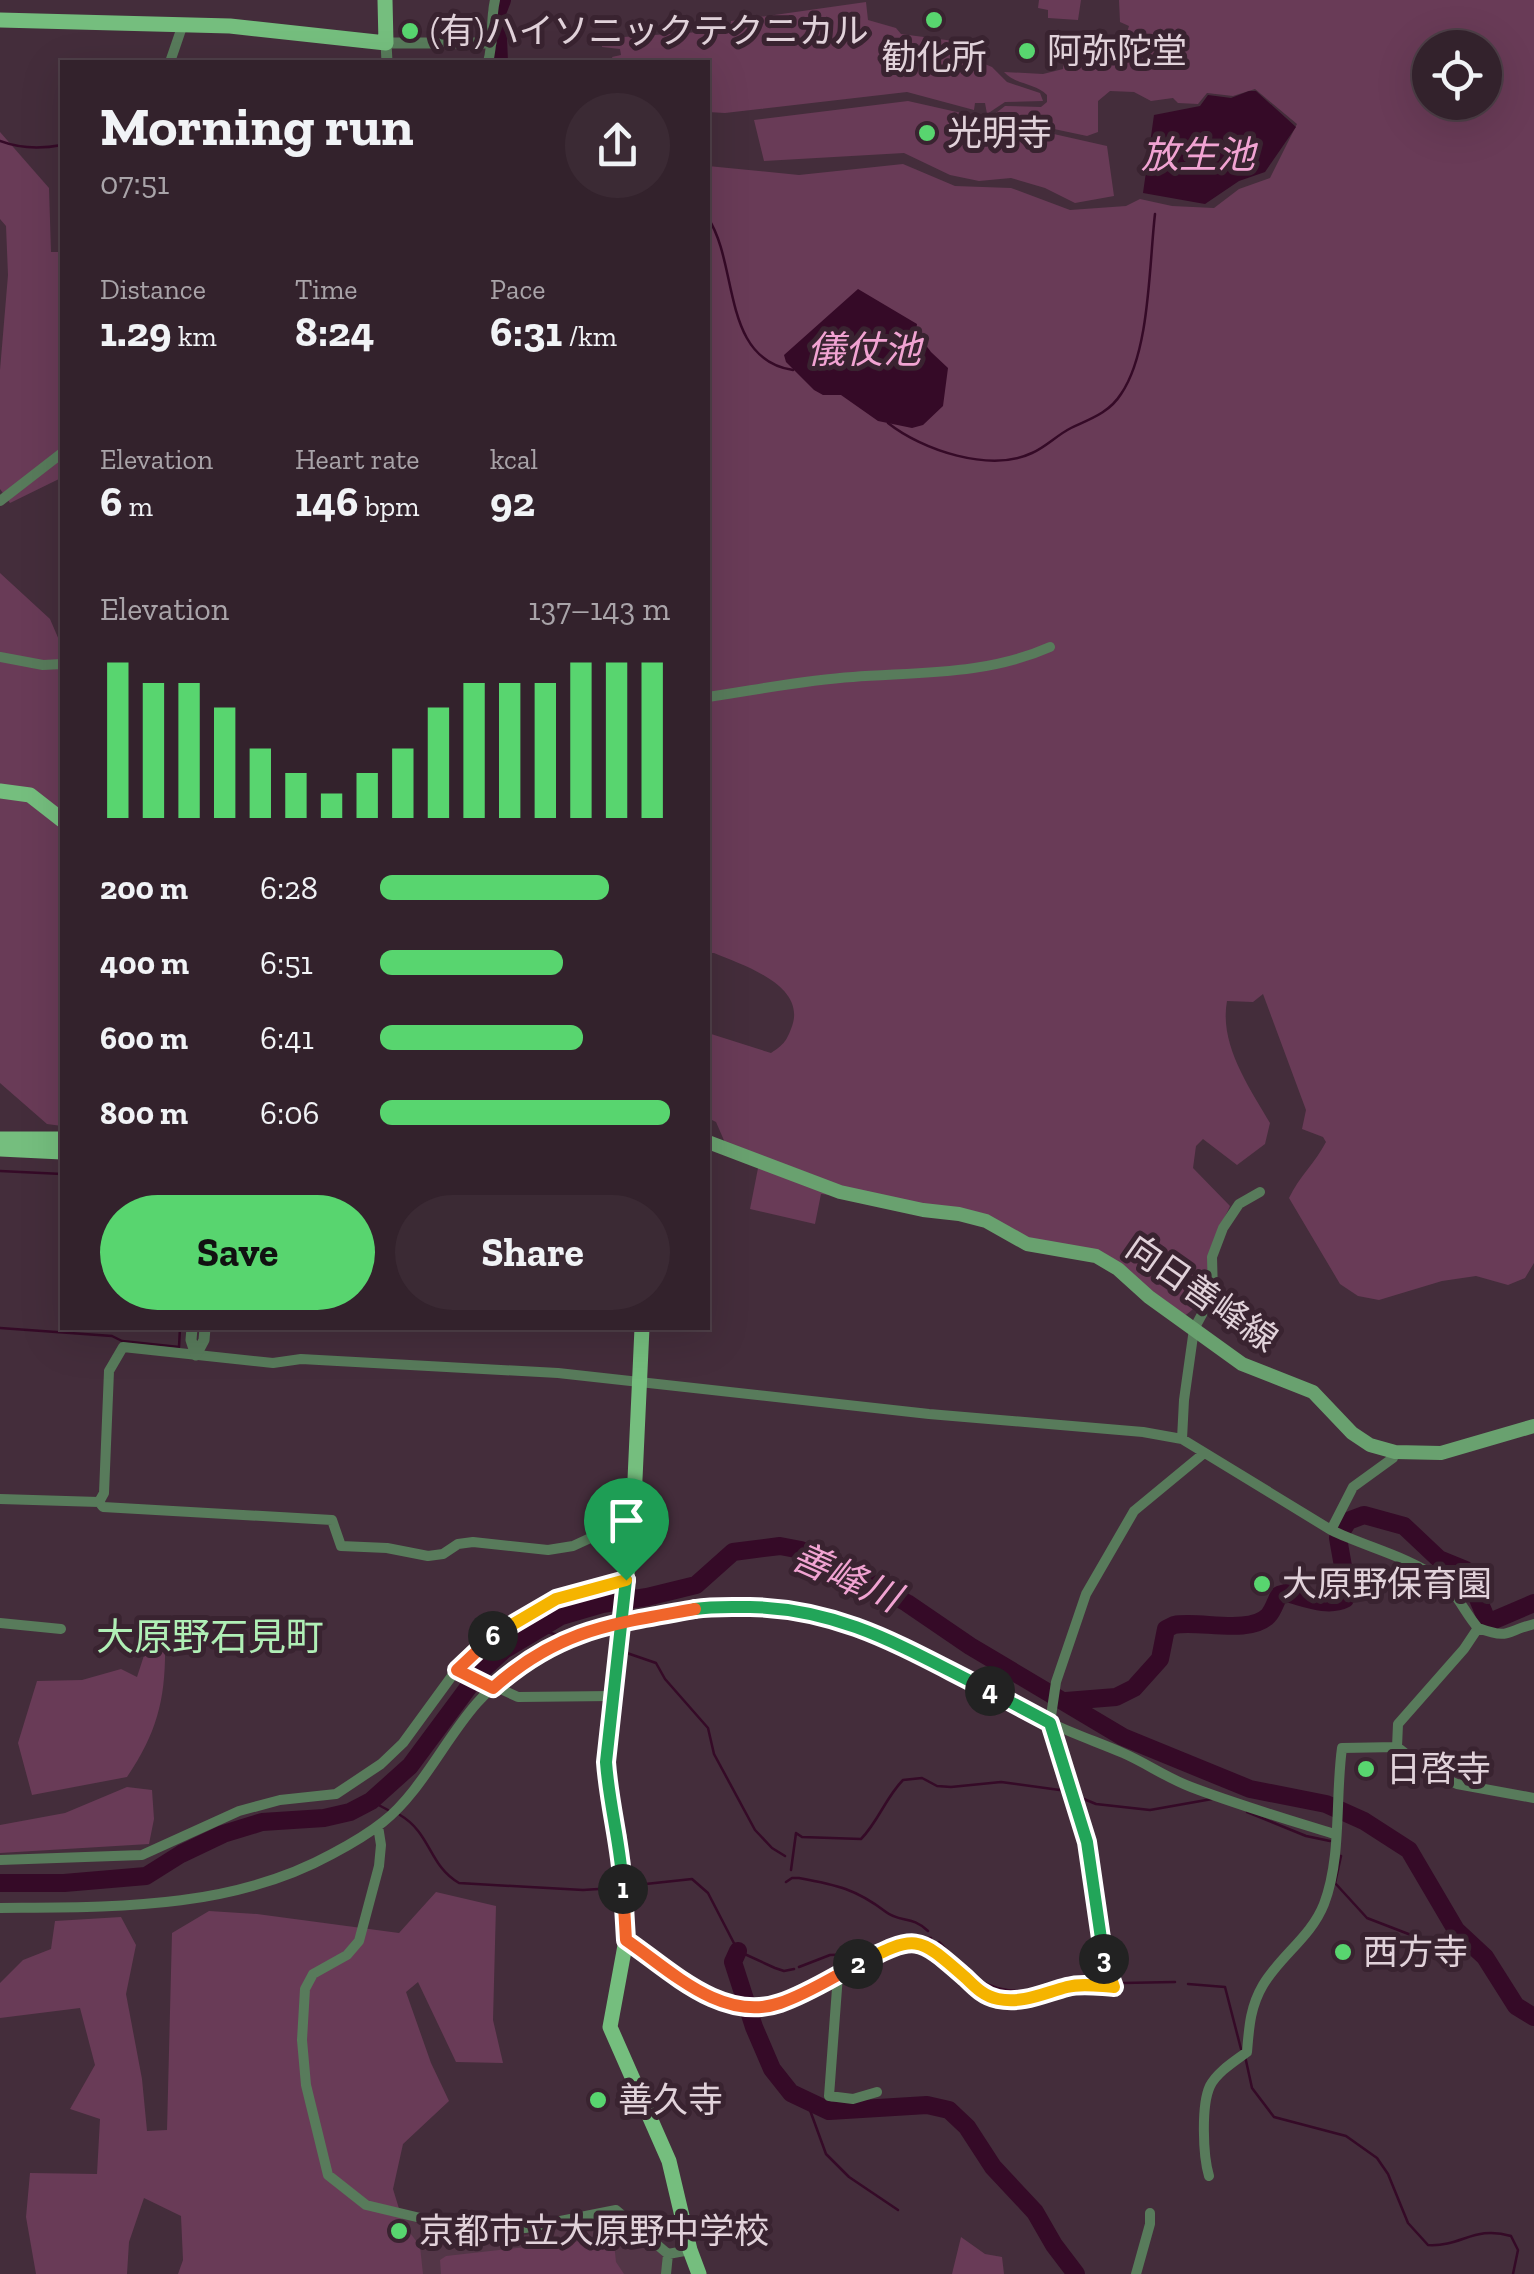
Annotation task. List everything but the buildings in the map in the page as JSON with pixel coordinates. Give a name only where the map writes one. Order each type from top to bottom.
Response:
[{"type":"main road","points":[[0,20],[182,24],[386,43],[385,0]]},
{"type":"main road","points":[[0,791],[30,796],[60,818]]},
{"type":"main road","points":[[0,1139],[60,1139]]},
{"type":"main road","name":"向日善峰線","points":[[710,1143],[840,1192],[959,1214],[986,1221],[1027,1244],[1096,1256],[1242,1364],[1313,1392],[1352,1433],[1370,1445],[1395,1452],[1441,1453],[1534,1426]]},
{"type":"main road","points":[[0,1149],[60,1152]]},
{"type":"main road","points":[[642,1330],[633,1522],[606,1762],[626,1940],[610,2027],[669,2162],[699,2274]]},
{"type":"street","points":[[488,60],[495,0]]},
{"type":"street","points":[[171,60],[182,24]]},
{"type":"street","points":[[387,60],[386,43],[491,44]]},
{"type":"street","points":[[0,501],[60,454]]},
{"type":"street","points":[[710,697],[850,677],[984,668],[1026,658],[1050,647]]},
{"type":"street","points":[[0,657],[60,664]]},
{"type":"street","points":[[1182,1439],[1194,1330],[1213,1294],[1212,1257],[1222,1228],[1238,1204],[1260,1192]]},
{"type":"street","points":[[192,1330],[196,1354]]},
{"type":"street","points":[[196,1354],[205,1330]]},
{"type":"street","points":[[99,1502],[104,1493],[109,1372],[123,1347],[273,1362],[300,1360],[641,1381],[1182,1439],[1336,1532],[1401,1558],[1439,1579],[1458,1597],[1478,1628],[1495,1635],[1512,1635],[1534,1624]]},
{"type":"street","points":[[1336,1532],[1353,1487],[1395,1452]]},
{"type":"street","points":[[626,1940],[712,2000],[742,2006],[780,2004],[904,1942],[930,1947],[983,1994],[1000,2000],[1036,1998],[1082,1984],[1117,1987],[1104,1960],[1087,1842],[1050,1720],[1056,1682],[1086,1594],[1134,1511],[1203,1454]]},
{"type":"street","points":[[0,1499],[99,1502],[103,1507],[332,1520],[341,1546],[387,1548],[428,1556],[474,1542],[548,1550],[633,1522]]},
{"type":"street","points":[[0,1860],[142,1855],[239,1811],[280,1800],[336,1794],[403,1743],[459,1671],[502,1630],[556,1599],[626,1582]]},
{"type":"street","points":[[0,1908],[211,1898],[308,1866],[378,1826],[393,1813],[476,1704],[519,1664],[558,1640],[621,1621],[704,1607],[785,1608],[830,1616],[878,1635],[1187,1786],[1335,1831]]},
{"type":"street","points":[[0,1623],[61,1628]]},
{"type":"street","points":[[1397,1748],[1398,1724],[1464,1650],[1478,1628]]},
{"type":"street","points":[[459,1671],[518,1698],[612,1696]]},
{"type":"street","points":[[1209,2176],[1204,2161],[1208,2089],[1243,2054],[1251,2011],[1264,1983],[1308,1934],[1324,1904],[1331,1876],[1342,1748],[1397,1748],[1428,1771],[1456,1784],[1534,1798]]},
{"type":"street","points":[[378,1826],[379,1866],[359,1942],[347,1955],[313,1974],[304,1989],[302,2040],[306,2084],[328,2175],[366,2205],[476,2231],[512,2230],[616,2210],[668,2254]]},
{"type":"street","points":[[838,1975],[829,2096],[853,2099],[877,2092]]},
{"type":"street","points":[[1136,2274],[1150,2213]]},
{"type":"street","points":[[668,2254],[690,2250]]},
{"type":"street","points":[[666,2274],[668,2254]]},
{"type":"shaded area","points":[[1039,0],[1081,0],[1078,20],[1048,18],[1048,10],[1038,8]]},
{"type":"shaded area","points":[[1119,0],[1534,0],[1534,1263],[1525,1278],[1508,1285],[1476,1276],[1442,1281],[1379,1300],[1358,1296],[1340,1284],[1289,1198],[1326,1142],[1302,1129],[1306,1110],[1263,994],[1253,1002],[1227,1001],[1226,1017],[1238,1065],[1270,1123],[1265,1144],[1237,1165],[1203,1139],[1196,1146],[1193,1168],[1230,1206],[1213,1245],[1202,1296],[1184,1316],[1102,1254],[1031,1240],[1012,1228],[955,1208],[821,1194],[815,1224],[750,1209],[760,1158],[726,1145],[716,1122],[710,1119],[710,1034],[771,1053],[786,1040],[794,1014],[783,989],[771,980],[710,953],[710,166],[799,175],[903,164],[955,186],[1011,188],[1070,210],[1126,206],[1140,199],[1172,206],[1214,208],[1239,189],[1270,178],[1297,124],[1255,89],[1233,96],[1207,93],[1198,104],[1178,103],[1173,98],[1151,101],[1134,92],[1110,91],[1098,101],[1098,132],[1087,136],[992,116],[1005,106],[1041,107],[1047,102],[1042,91],[1004,72],[1043,74],[1063,69],[1065,44],[1110,43],[1111,51],[1121,51],[1129,26],[1120,22]]},
{"type":"shaded area","points":[[866,2],[868,20],[896,28],[901,34],[969,43],[980,62],[992,67],[1007,82],[1040,93],[1043,101],[1005,102],[987,114],[985,103],[975,103],[974,110],[907,92],[710,112],[710,60],[613,60],[612,57],[621,55],[620,49],[602,47],[602,39],[730,30],[731,21]]},
{"type":"shaded area","points":[[908,101],[1107,146],[1114,196],[1075,203],[1045,188],[1011,178],[979,181],[950,175],[904,153],[764,161],[754,120]]},
{"type":"shaded area","points":[[0,132],[49,188],[51,252],[60,252],[60,480],[10,503],[0,489],[0,370],[8,275],[6,226],[0,219]]},
{"type":"shaded area","points":[[0,573],[50,619],[60,642],[60,1126],[47,1124],[0,1083]]},
{"type":"shaded area","points":[[152,1631],[165,1642],[162,1697],[153,1729],[127,1777],[32,1795],[18,1743],[37,1681],[82,1680],[121,1669],[137,1677]]},
{"type":"shaded area","points":[[127,1787],[152,1790],[154,1819],[149,1844],[0,1853],[0,1825],[65,1813]]},
{"type":"shaded area","points":[[436,1892],[496,1906],[493,2020],[503,2063],[456,2062],[418,1982],[406,1992],[449,2101],[403,2144],[393,2189],[404,2225],[420,2246],[423,2274],[178,2274],[183,2260],[181,2216],[144,2198],[129,2242],[127,2274],[36,2274],[26,2217],[30,2173],[97,2174],[100,2119],[70,2109],[95,2065],[80,2008],[0,2018],[0,1983],[23,1960],[51,1949],[55,1921],[121,1917],[136,1945],[126,1994],[147,2131],[167,2130],[172,1933],[209,1911],[399,1933]]},
{"type":"shaded area","name":"京都市立大原野中学校","points":[[399,2216],[485,2238],[525,2235],[617,2218],[663,2255],[662,2274],[345,2274]]},
{"type":"shaded area","points":[[961,2237],[985,2254],[1002,2257],[1004,2274],[952,2274]]},
{"type":"shaded area","points":[[606,2238],[614,2243],[616,2262],[624,2274],[441,2274],[440,2260],[446,2256]]},
{"type":"water","name":"放生池","points":[[1256,91],[1296,127],[1265,172],[1239,181],[1205,204],[1143,193],[1154,115],[1200,106],[1208,95],[1231,98]]},
{"type":"water","name":"儀仗池","points":[[858,289],[917,324],[916,332],[948,368],[943,406],[923,425],[912,428],[878,421],[841,395],[823,395],[814,390],[786,362],[784,355]]},
{"type":"waterway","points":[[499,60],[497,13],[502,0]]},
{"type":"waterway","points":[[0,141],[31,148],[60,145]]},
{"type":"waterway","points":[[888,423],[937,450],[997,461],[1032,453],[1105,411],[1121,394],[1138,355],[1147,307],[1155,214]]},
{"type":"waterway","points":[[710,222],[743,329],[754,348],[770,362],[793,370]]},
{"type":"waterway","points":[[0,1171],[60,1174]]},
{"type":"waterway","points":[[0,1328],[112,1336],[122,1341],[179,1347],[180,1330]]},
{"type":"waterway","points":[[1066,1701],[1116,1697],[1134,1688],[1160,1659],[1166,1629],[1174,1625],[1236,1626],[1260,1622],[1273,1609],[1279,1595],[1286,1593],[1323,1602],[1345,1599],[1347,1589],[1338,1538],[1348,1521],[1364,1515],[1404,1526],[1439,1559],[1466,1570],[1486,1618],[1492,1621],[1534,1603]]},
{"type":"waterway","name":"善峰川","points":[[0,1883],[64,1883],[146,1876],[223,1834],[262,1822],[324,1818],[350,1812],[371,1801],[410,1766],[479,1673],[504,1650],[561,1616],[696,1585],[733,1552],[780,1546],[842,1567],[907,1603],[970,1646],[1123,1737],[1250,1789],[1326,1804],[1364,1821],[1409,1850],[1456,1930],[1485,1957],[1516,2006],[1534,2017]]},
{"type":"waterway","points":[[539,1629],[557,1635]]},
{"type":"waterway","points":[[624,1652],[656,1663],[708,1728],[714,1754],[755,1830],[785,1856]]},
{"type":"waterway","points":[[791,1870],[796,1833],[802,1837],[861,1839],[903,1780],[922,1778],[937,1786],[951,1787],[1001,1782],[1067,1791]]},
{"type":"waterway","points":[[1079,1797],[1096,1804],[1150,1810],[1212,1799]]},
{"type":"waterway","points":[[371,1801],[388,1810]]},
{"type":"waterway","points":[[1247,1812],[1306,1836],[1330,1841]]},
{"type":"waterway","points":[[400,1815],[418,1831],[441,1868],[459,1883],[614,1888]]},
{"type":"waterway","points":[[1341,1856],[1335,1883],[1367,1918],[1424,1940],[1453,1959]]},
{"type":"waterway","points":[[786,1882],[799,1878],[846,1889],[928,1931]]},
{"type":"waterway","points":[[627,1886],[692,1879],[708,1893],[738,1951],[784,1971],[794,1969]]},
{"type":"waterway","points":[[799,1967],[830,1955],[861,1954],[896,1937],[931,1938]]},
{"type":"waterway","points":[[939,1942],[973,1977],[1001,1989],[1036,1990],[1069,1977],[1106,1981]]},
{"type":"waterway","points":[[738,1951],[733,1962],[754,2027],[772,2069],[791,2093],[829,2111],[927,2105],[949,2110],[967,2127],[993,2167],[1035,2212],[1076,2274]]},
{"type":"waterway","points":[[1122,1983],[1175,1982]]},
{"type":"waterway","points":[[1188,1984],[1225,1987],[1241,2049]]},
{"type":"waterway","points":[[1245,2056],[1252,2088],[1274,2117],[1346,2136],[1377,2158],[1388,2174],[1408,2223],[1428,2245],[1487,2233],[1511,2236],[1518,2250],[1513,2274]]},
{"type":"waterway","points":[[807,2102],[826,2154],[849,2177],[898,2210]]},
{"type":"place","name":"勧化所","points":[[934,20]]},
{"type":"place","name":"(有)ハイソニックテクニカル","points":[[410,31]]},
{"type":"place","name":"阿弥陀堂","points":[[1027,51]]},
{"type":"place","name":"光明寺","points":[[927,133]]},
{"type":"place","name":"大原野保育園","points":[[1262,1584]]},
{"type":"place","name":"日啓寺","points":[[1366,1769]]},
{"type":"place","name":"西方寺","points":[[1343,1952]]},
{"type":"place","name":"善久寺","points":[[598,2100]]},
{"type":"place","name":"京都市立大原野中学校","points":[[399,2231]]},
{"type":"district","name":"大原野石見町","points":[[210,1637]]},
{"type":"route","points":[[626,1580],[556,1599],[532,1611],[477,1649],[457,1670],[493,1688],[519,1664],[558,1640],[621,1623],[704,1607],[785,1608],[830,1616],[878,1635],[1050,1723],[1087,1842],[1104,1960],[1114,1987],[1082,1984],[1036,1998],[1000,2000],[983,1994],[930,1947],[904,1942],[780,2004],[742,2006],[712,2000],[626,1940],[618,1836],[606,1762],[612,1696],[621,1623],[626,1580]]}]
